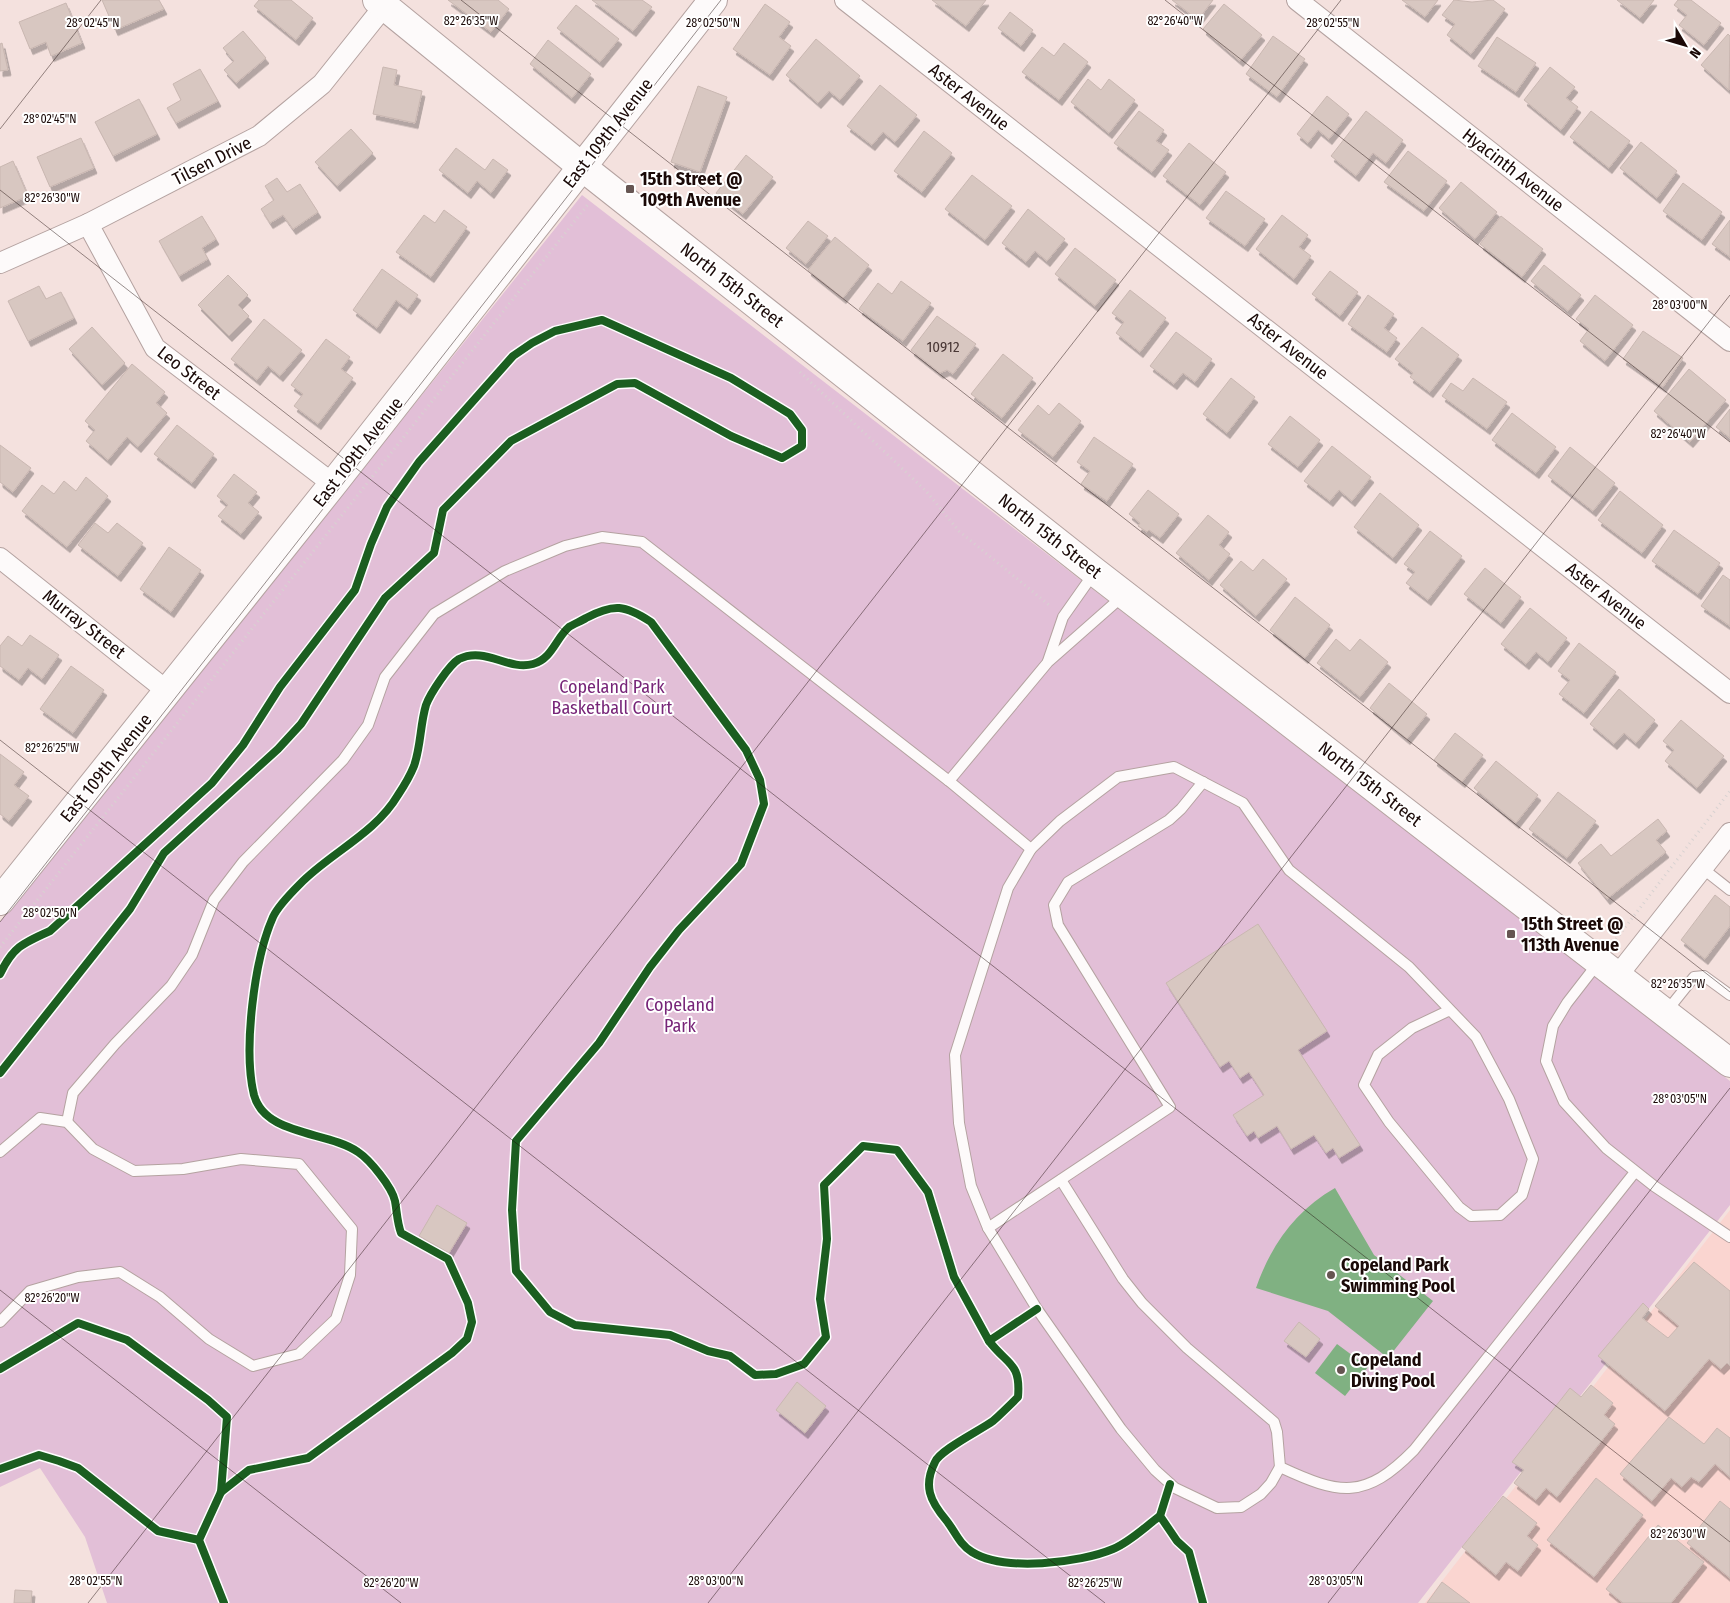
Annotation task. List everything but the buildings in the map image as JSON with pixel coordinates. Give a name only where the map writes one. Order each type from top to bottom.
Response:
[{"type":"street","name":"East 109th Avenue","points":[[1,897],[333,484],[713,0]]},
{"type":"street","name":"Aster Avenue","points":[[845,0],[1730,693]]},
{"type":"street","name":"Hyacinth Avenue","points":[[1297,0],[1730,340]]},
{"type":"street","name":"North 15th Street","points":[[384,2],[581,166],[1095,572],[1730,1063]]},
{"type":"street","name":"Tilsen Drive","points":[[0,263],[88,224],[259,136],[322,84],[384,2]]},
{"type":"street","name":"Leo Street","points":[[88,224],[155,348],[333,484]]},
{"type":"street","name":"Murray Street","points":[[0,558],[167,691]]},
{"type":"street","points":[[1609,968],[1702,868],[1730,833]]},
{"type":"lane","points":[[67,1122],[73,1093],[115,1044],[171,986],[192,954],[214,900],[243,862],[344,760],[368,725],[385,677],[434,614],[505,570],[565,546],[602,537],[642,542],[949,781],[1031,849]]},
{"type":"lane","points":[[1048,662],[1063,617],[1095,572]]},
{"type":"lane","points":[[949,781],[1048,662],[1125,594]]},
{"type":"lane","points":[[1061,1180],[1123,1279],[1142,1303],[1187,1348],[1274,1422],[1277,1432],[1280,1467],[1271,1483],[1261,1494],[1241,1507],[1217,1508],[1175,1488],[1156,1470],[1120,1429],[1037,1309],[988,1228],[971,1186],[959,1123],[955,1055],[1008,888],[1031,849],[1060,821],[1118,777],[1174,767],[1243,803],[1289,870],[1409,967],[1476,1037],[1508,1100],[1533,1159],[1522,1195],[1500,1215],[1471,1216],[1459,1207],[1389,1122],[1364,1085],[1378,1055],[1412,1028],[1450,1010]]},
{"type":"lane","points":[[988,1228],[1170,1107],[1058,925],[1054,905],[1068,882],[1169,820],[1181,809],[1203,782]]},
{"type":"lane","points":[[1702,868],[1730,890]]},
{"type":"lane","points":[[1609,968],[1567,1003],[1553,1026],[1546,1061],[1564,1102],[1606,1148],[1636,1172],[1730,1237]]},
{"type":"lane","points":[[1666,1012],[1694,978],[1704,976],[1730,995]]},
{"type":"lane","points":[[0,1152],[40,1118],[67,1122],[93,1149],[134,1171],[183,1169],[241,1159],[299,1164],[352,1229],[350,1275],[336,1319],[299,1354],[253,1366],[209,1339],[160,1297],[120,1272],[78,1277],[30,1291],[0,1322]]},
{"type":"lane","points":[[1280,1467],[1320,1485],[1342,1489],[1363,1486],[1378,1481],[1399,1465],[1414,1450],[1636,1172]]},
{"type":"path","points":[[0,947],[592,199]]},
{"type":"path","points":[[794,367],[926,491],[959,531],[1050,605]]},
{"type":"path","points":[[1609,968],[1730,791]]},
{"type":"shaded area","name":"Copeland Park Swimming Pool","points":[[1335,1188],[1374,1255],[1433,1301],[1388,1358],[1328,1311],[1256,1288],[1269,1257],[1286,1230],[1308,1207]]},
{"type":"shaded area","points":[[1730,1210],[1730,1603],[1425,1603]]},
{"type":"shaded area","name":"Copeland Diving Pool","points":[[1337,1344],[1368,1367],[1345,1396],[1315,1373]]},
{"type":"green space","name":"Copeland Park","points":[[582,195],[1730,1081],[1730,1205],[1418,1603],[107,1603],[85,1537],[40,1468],[0,1487],[0,922]]},
{"type":"cycle path","points":[[0,974],[14,952],[26,943],[50,931],[212,783],[243,745],[280,687],[355,590],[371,544],[387,507],[419,462],[513,356],[532,343],[555,331],[602,320],[731,378],[790,414],[802,430],[802,446],[782,458],[731,436],[635,383],[617,384],[511,441],[443,510],[434,553],[385,598],[301,724],[278,749],[164,853],[130,909],[0,1073]]},
{"type":"cycle path","points":[[221,1492],[249,1470],[308,1458],[452,1353],[467,1339],[472,1322],[468,1303],[448,1259],[401,1233],[393,1195],[380,1174],[368,1161],[358,1152],[345,1145],[284,1126],[260,1108],[254,1095],[251,1076],[250,1030],[260,957],[273,917],[281,904],[300,884],[325,862],[365,832],[388,809],[405,785],[414,766],[428,700],[440,680],[455,662],[459,659],[478,655],[515,664],[533,664],[545,658],[569,627],[596,613],[612,608],[626,609],[651,622],[746,750],[760,780],[764,804],[741,864],[679,930],[650,967],[599,1043],[516,1141],[512,1210],[516,1271],[550,1312],[575,1325],[670,1335],[708,1351],[730,1356],[755,1375],[776,1374],[804,1364],[826,1337],[820,1299],[827,1239],[824,1185],[863,1146],[897,1150],[928,1192],[954,1277],[989,1341],[1037,1309]]},
{"type":"cycle path","points":[[0,1369],[78,1323],[127,1340],[208,1400],[227,1417],[221,1492],[199,1540],[224,1603]]},
{"type":"cycle path","points":[[989,1341],[1015,1370],[1018,1397],[993,1421],[952,1446],[938,1457],[929,1479],[932,1500],[964,1545],[972,1552],[1003,1562],[1022,1564],[1062,1561],[1082,1558],[1113,1549],[1132,1538],[1160,1516]]},
{"type":"cycle path","points":[[0,1469],[39,1455],[59,1461],[78,1468],[158,1531],[199,1540]]},
{"type":"cycle path","points":[[1170,1484],[1160,1516],[1177,1541],[1189,1552],[1203,1603]]},
{"type":"place","name":"15th Street @ 109th Avenue","points":[[630,189]]},
{"type":"place","name":"15th Street @ 113th Avenue","points":[[1511,934]]},
{"type":"place","name":"Copeland Park Swimming Pool","points":[[1331,1275]]},
{"type":"place","name":"Copeland Diving Pool","points":[[1341,1370]]},
{"type":"park label","name":"Copeland Park Basketball Court","points":[[612,698]]}]
